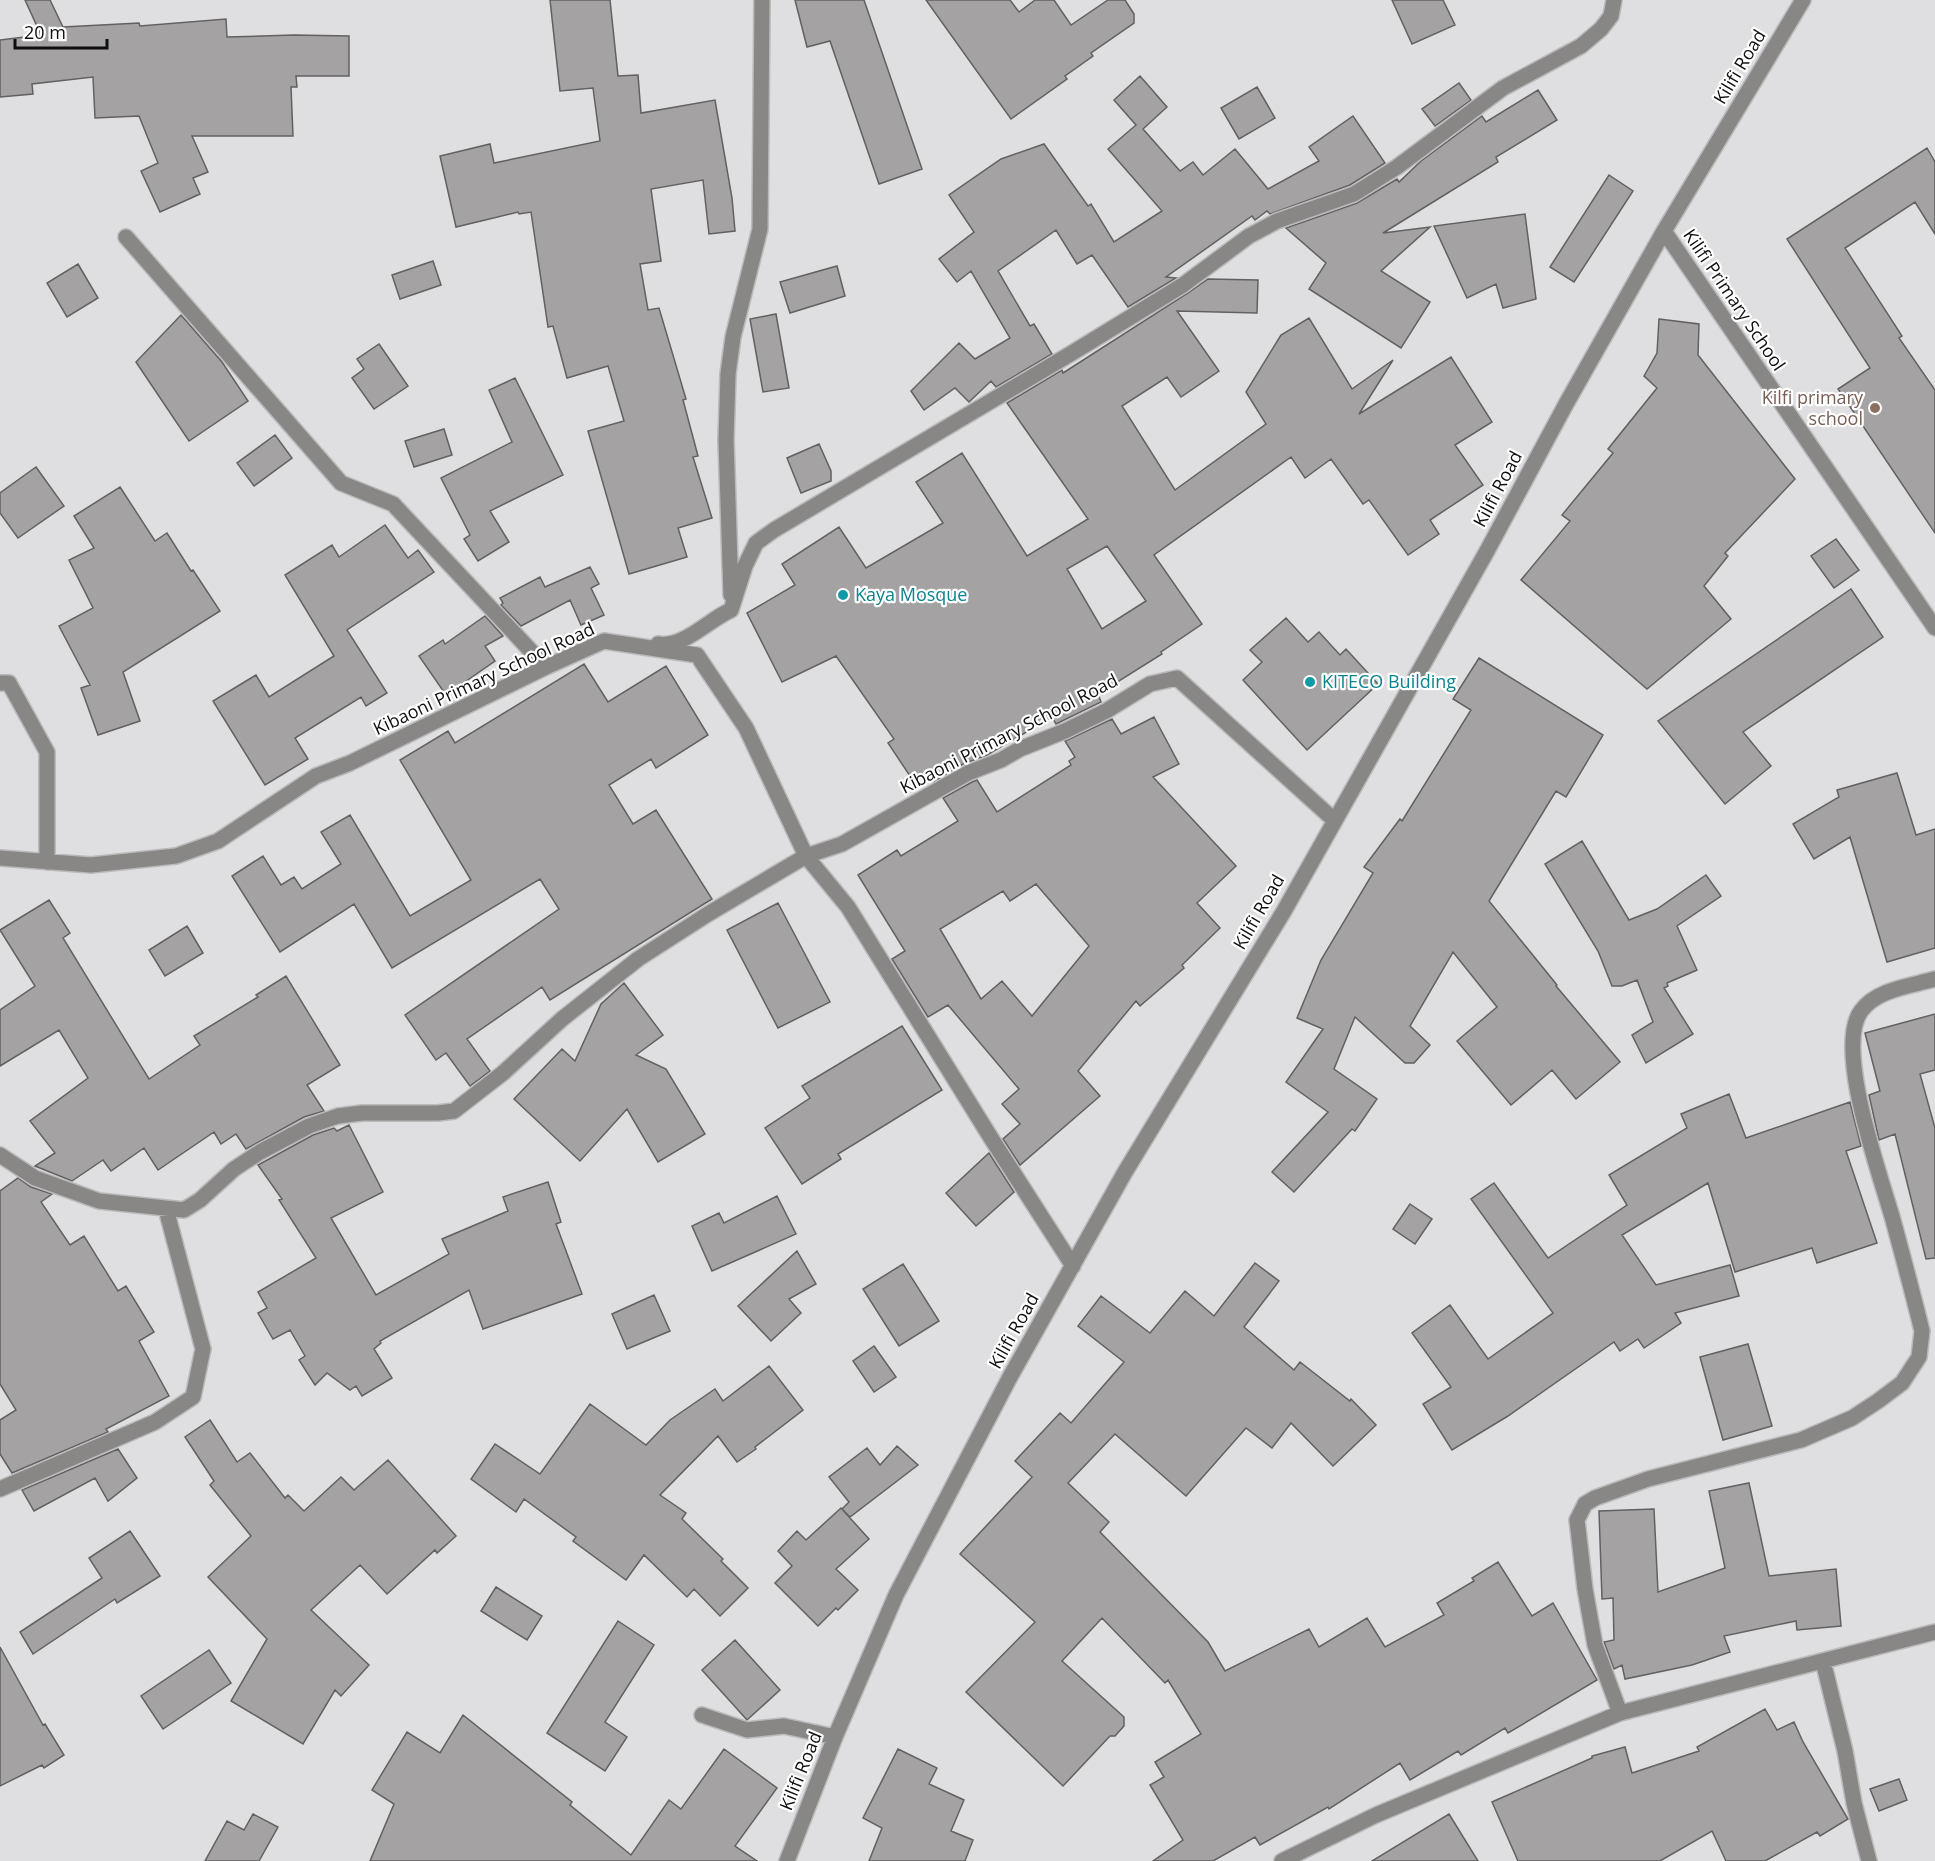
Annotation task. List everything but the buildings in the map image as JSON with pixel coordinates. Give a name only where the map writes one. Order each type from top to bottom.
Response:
[{"type":"street","points":[[731,610],[726,440],[728,374],[733,337],[760,229],[762,0]]},
{"type":"street","points":[[731,610],[745,566],[756,543],[796,516],[1183,285],[1249,236],[1277,221],[1354,194],[1397,167],[1503,88],[1581,46],[1601,29],[1611,16],[1614,0]]},
{"type":"street","name":"Kilifi Road","points":[[786,1861],[896,1595],[964,1461],[1125,1172],[1284,911],[1487,552],[1566,404],[1664,231],[1803,0]]},
{"type":"street","name":"Kilifi Primary School","points":[[1664,231],[1935,628]]},
{"type":"street","points":[[126,237],[341,483],[393,504],[546,667]]},
{"type":"street","points":[[604,641],[644,641],[666,645],[689,636],[718,615],[731,610]]},
{"type":"street","name":"Kibaoni Primary School Road","points":[[0,858],[91,865],[176,856],[218,841],[316,776],[358,759],[604,641],[697,656],[746,728],[806,856],[842,844],[939,788],[1106,711],[1150,684],[1177,678],[1334,820]]},
{"type":"street","points":[[0,683],[9,683],[47,752],[47,862]]},
{"type":"street","points":[[0,1155],[35,1178],[99,1202],[184,1210],[200,1200],[234,1169],[260,1152],[309,1126],[338,1116],[362,1113],[454,1111],[502,1073],[562,1019],[638,959],[806,856],[848,907],[1073,1266]]},
{"type":"street","points":[[1620,1713],[1595,1644],[1585,1589],[1576,1520],[1585,1504],[1595,1498],[1648,1479],[1801,1440],[1852,1418],[1902,1383],[1919,1357],[1923,1331],[1864,1123],[1855,1073],[1853,1036],[1855,1022],[1861,1010],[1879,995],[1935,979]]},
{"type":"street","points":[[0,1488],[154,1422],[193,1397],[203,1349],[166,1209]]},
{"type":"street","points":[[1282,1861],[1376,1815],[1620,1713],[1935,1632]]},
{"type":"street","points":[[1823,1661],[1869,1861]]},
{"type":"street","points":[[702,1715],[747,1730],[784,1726],[836,1737]]},
{"type":"place","name":"Kilfi primary school","points":[[1875,408]]},
{"type":"place","name":"Kaya Mosque","points":[[843,595]]},
{"type":"place","name":"KITECO Building","points":[[1310,682]]}]
